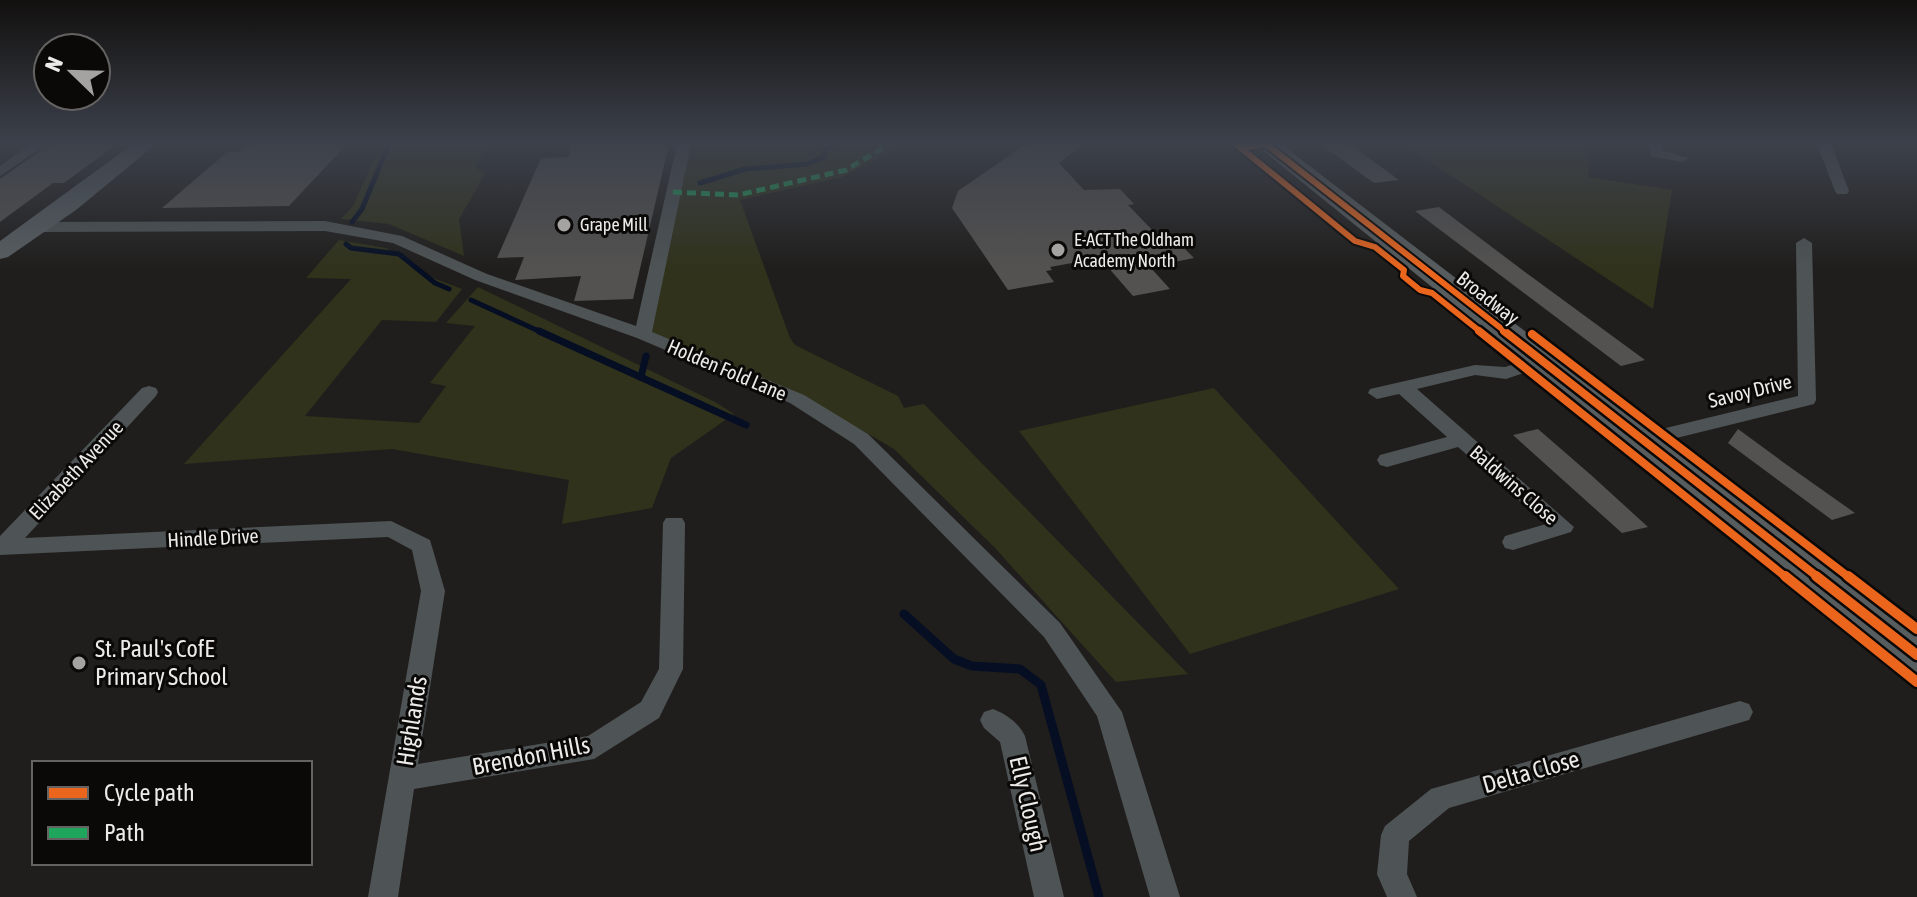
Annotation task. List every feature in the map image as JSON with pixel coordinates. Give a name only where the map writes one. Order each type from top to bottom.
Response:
[{"type":"main road","points":[[0,252],[92,186]]},
{"type":"main road","name":"Broadway","points":[[1320,186],[1917,655]]},
{"type":"street","points":[[643,334],[675,186]]},
{"type":"street","points":[[1840,186],[1842,191]]},
{"type":"street","name":"Holden Fold Lane","points":[[38,227],[325,226],[397,239],[481,277],[643,334],[797,399],[861,439],[1052,630],[1109,712],[1165,897]]},
{"type":"street","name":"Savoy Drive","points":[[1644,440],[1807,400],[1804,243]]},
{"type":"street","points":[[1377,393],[1475,370],[1506,373],[1544,360]]},
{"type":"street","name":"Baldwins Close","points":[[1403,387],[1460,440],[1481,452],[1563,527],[1513,542]]},
{"type":"street","name":"Elizabeth Avenue","points":[[1,547],[149,392]]},
{"type":"street","name":"Baldwins Close","points":[[1387,460],[1460,440]]},
{"type":"street","name":"Brendon Hills","points":[[403,779],[594,747],[650,710],[671,669],[674,523]]},
{"type":"street","name":"Hindle Drive","points":[[1,547],[391,529],[422,546]]},
{"type":"street","name":"Highlands","points":[[383,897],[433,591],[422,546]]},
{"type":"street","name":"Delta Close","points":[[1402,897],[1392,874],[1395,835],[1441,798],[1740,712]]},
{"type":"street","name":"Elly Clough","points":[[993,720],[1012,736],[1049,897]]},
{"type":"green space","points":[[362,186],[478,186],[459,219],[464,256],[389,224],[341,219],[353,206]]},
{"type":"green space","points":[[680,186],[803,186],[740,200],[795,345],[898,396],[904,408],[924,404],[1188,674],[1116,682],[995,548],[894,449],[860,429],[648,332]]},
{"type":"green space","points":[[1466,186],[1646,186],[1672,190],[1653,309]]},
{"type":"green space","points":[[339,240],[386,248],[433,278],[462,289],[436,322],[382,320],[305,416],[419,423],[446,386],[430,383],[475,326],[446,323],[478,287],[734,414],[671,458],[652,508],[562,524],[569,480],[392,449],[184,464],[351,279],[306,278]]},
{"type":"green space","points":[[1214,388],[1399,589],[1190,654],[1019,431]]},
{"type":"building","points":[[0,186],[49,186],[0,222]]},
{"type":"building","points":[[188,186],[308,186],[289,206],[162,208]]},
{"type":"building","name":"Grape Mill","points":[[529,186],[659,186],[633,299],[574,301],[581,276],[515,280],[524,257],[497,258]]},
{"type":"building","points":[[965,186],[1120,189],[1134,204],[1128,205],[1159,237],[1171,235],[1194,258],[1150,267],[1170,289],[1133,296],[1100,258],[1050,267],[1052,270],[1046,271],[1054,282],[1008,290],[952,208],[958,191]]},
{"type":"building","points":[[1439,207],[1645,360],[1621,366],[1415,211]]},
{"type":"building","points":[[1538,429],[1648,527],[1622,533],[1513,435]]},
{"type":"building","points":[[1738,429],[1855,513],[1832,520],[1728,443]]},
{"type":"waterway","points":[[352,222],[362,209],[372,186]]},
{"type":"waterway","points":[[346,244],[351,248],[399,254],[435,283],[449,289]]},
{"type":"waterway","points":[[471,300],[543,333]]},
{"type":"waterway","points":[[539,331],[746,425]]},
{"type":"waterway","points":[[641,377],[646,356]]},
{"type":"waterway","points":[[904,614],[954,659],[972,666],[1020,669],[1041,685],[1099,897]]},
{"type":"marked path","points":[[673,192],[738,195],[777,186]]},
{"type":"cycle path","points":[[1287,186],[1355,241],[1375,247],[1404,270],[1403,276],[1420,290],[1432,293],[1917,682]]},
{"type":"cycle path","points":[[1319,186],[1917,655]]},
{"type":"cycle path","points":[[1532,334],[1917,629]]},
{"type":"place","name":"Grape Mill","points":[[564,225]]},
{"type":"place","name":"E-ACT The Oldham Academy North","points":[[1058,250]]},
{"type":"place","name":"St. Paul's CofE Primary School","points":[[79,663]]}]
